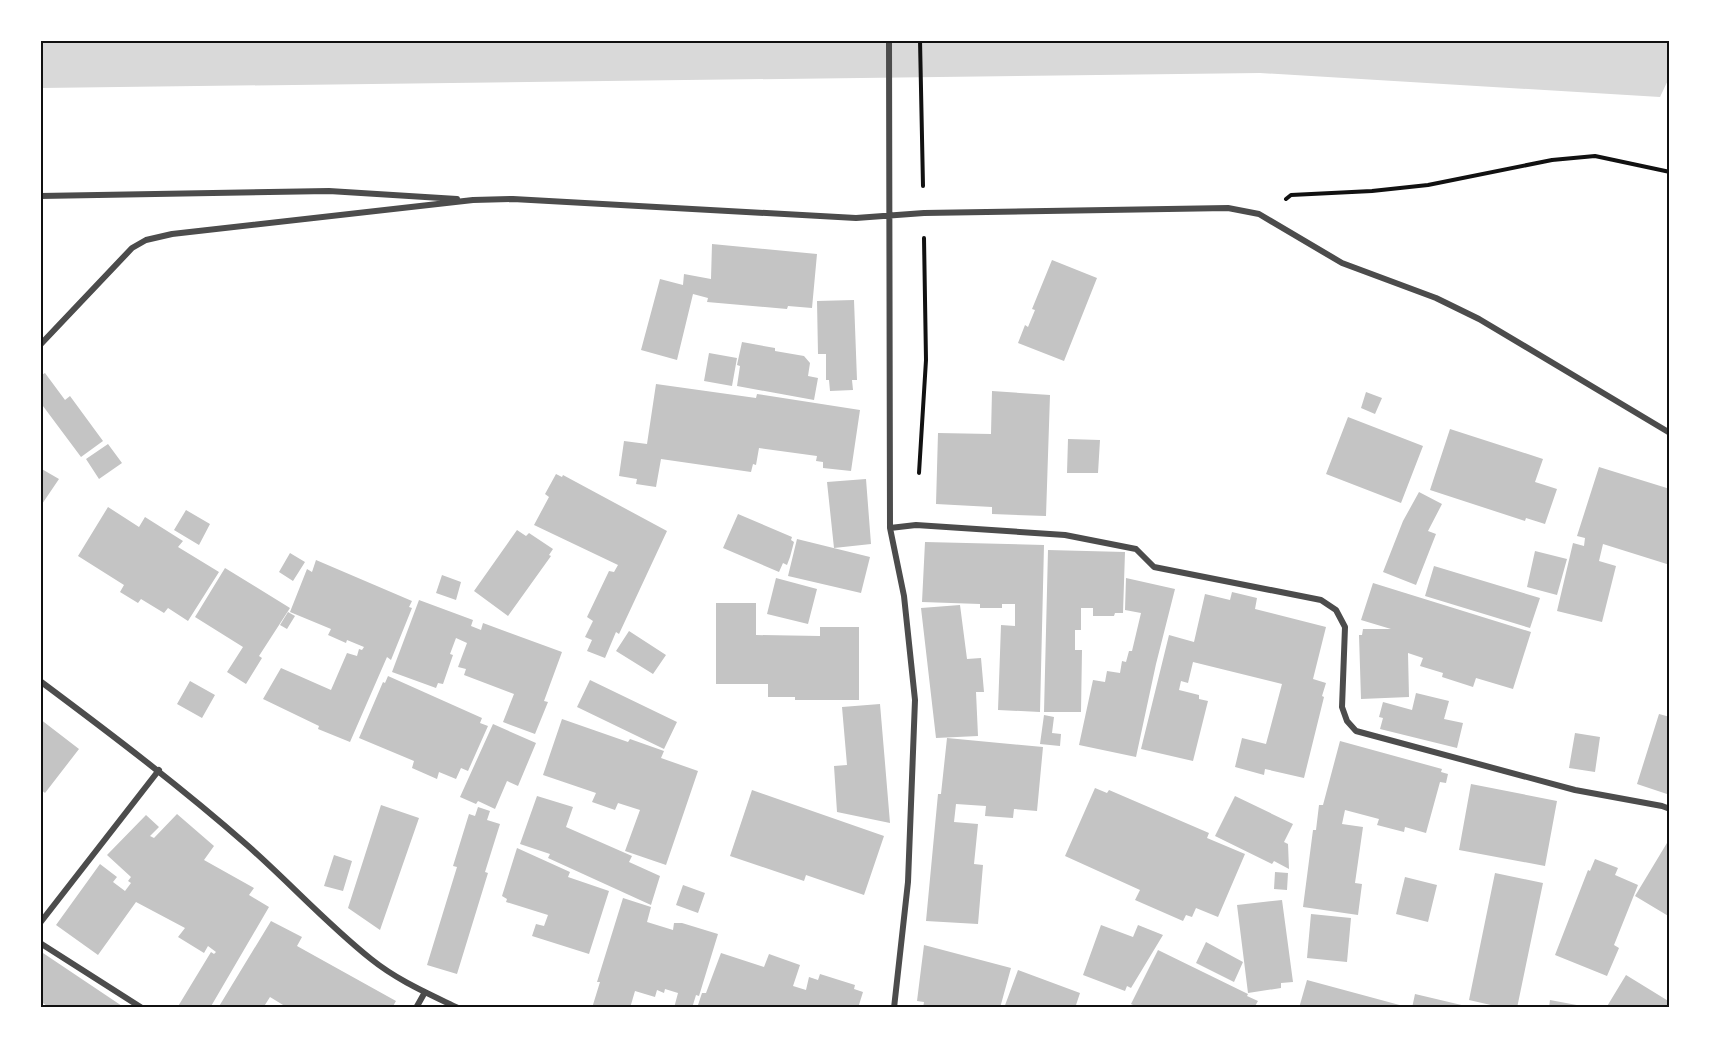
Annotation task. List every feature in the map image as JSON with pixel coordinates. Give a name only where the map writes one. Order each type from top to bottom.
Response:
[{"type":"street","points":[[889,40],[890,528],[904,596],[915,700],[908,882],[894,1008]]},
{"type":"street","points":[[40,196],[329,191],[856,218],[924,213],[1228,208],[1259,214],[1342,263],[1436,298],[1479,319],[1670,434]]},
{"type":"street","points":[[40,345],[132,248],[146,240],[172,234],[472,200]]},
{"type":"street","points":[[890,528],[916,525],[1065,535],[1136,549],[1154,567],[1321,600],[1336,610],[1345,627],[1342,707],[1347,721],[1356,731],[1575,790],[1670,809]]},
{"type":"street","points":[[40,681],[159,770],[248,846],[372,960],[405,982],[458,1008]]},
{"type":"street","points":[[40,922],[159,770]]},
{"type":"street","points":[[40,943],[142,1008]]},
{"type":"street","points":[[416,1008],[425,992]]},
{"type":"path","points":[[919,477],[926,360],[920,40]]},
{"type":"path","points":[[1259,214],[1292,195],[1372,191],[1428,185],[1552,160],[1596,156],[1670,172]]},
{"type":"shaded area","points":[[1669,40],[1670,76],[1660,97],[1260,73],[41,88],[40,41]]},
{"type":"building","points":[[712,244],[817,254],[812,308],[788,306],[787,309],[707,302],[708,298],[693,294],[677,360],[641,350],[660,279],[683,285],[684,274],[711,279]]},
{"type":"building","points":[[1052,260],[1097,278],[1064,361],[1018,343],[1025,325],[1028,327],[1035,310],[1032,309]]},
{"type":"building","points":[[854,300],[857,380],[852,380],[853,390],[830,391],[829,380],[826,380],[826,354],[818,354],[817,301]]},
{"type":"building","points":[[742,342],[804,356],[810,363],[808,376],[818,378],[814,400],[737,386],[740,366],[737,365]]},
{"type":"building","points":[[709,353],[737,358],[732,386],[704,381]]},
{"type":"building","points":[[45,373],[65,400],[70,396],[103,441],[81,457],[40,402],[40,376]]},
{"type":"building","points":[[656,384],[756,398],[757,394],[860,410],[851,471],[823,468],[823,462],[816,461],[817,456],[759,448],[756,465],[753,464],[751,472],[661,459],[656,487],[636,484],[637,479],[619,476],[624,441],[647,444]]},
{"type":"building","points":[[992,391],[1050,395],[1046,516],[992,514],[992,507],[936,504],[938,433],[991,434]]},
{"type":"building","points":[[1366,392],[1382,398],[1375,414],[1361,408]]},
{"type":"building","points":[[1348,417],[1423,446],[1401,503],[1326,474]]},
{"type":"building","points":[[1450,429],[1543,459],[1535,482],[1557,489],[1545,524],[1526,518],[1525,521],[1430,490]]},
{"type":"building","points":[[1068,439],[1100,440],[1098,473],[1067,473]]},
{"type":"building","points":[[108,444],[122,463],[99,479],[86,459]]},
{"type":"building","points":[[1599,467],[1670,489],[1670,565],[1603,544],[1599,561],[1616,566],[1602,622],[1557,611],[1573,543],[1584,546],[1585,538],[1577,536]]},
{"type":"building","points":[[40,468],[59,479],[40,507]]},
{"type":"building","points":[[556,474],[562,477],[563,475],[667,531],[619,634],[616,632],[605,658],[587,651],[592,640],[585,637],[593,621],[587,617],[609,571],[614,572],[618,565],[534,525],[549,497],[545,494]]},
{"type":"building","points":[[866,479],[871,544],[834,548],[827,482]]},
{"type":"building","points":[[1419,492],[1442,504],[1428,531],[1436,534],[1416,585],[1383,572],[1403,521]]},
{"type":"building","points":[[108,507],[139,527],[145,517],[183,541],[178,547],[219,572],[188,621],[168,608],[164,613],[141,599],[138,603],[120,592],[124,585],[78,556]]},
{"type":"building","points":[[186,510],[210,524],[199,545],[174,530]]},
{"type":"building","points":[[738,514],[792,537],[791,540],[794,542],[790,557],[787,565],[783,563],[779,572],[723,548]]},
{"type":"building","points":[[517,530],[526,536],[529,533],[553,549],[549,555],[551,556],[508,616],[474,591]]},
{"type":"building","points":[[797,539],[870,557],[861,593],[788,576]]},
{"type":"building","points":[[925,542],[1044,545],[1040,712],[998,710],[1001,625],[1015,626],[1015,604],[1002,604],[1002,608],[980,608],[980,604],[922,602]]},
{"type":"building","points":[[1048,550],[1125,552],[1123,613],[1115,613],[1114,616],[1093,616],[1093,608],[1081,608],[1081,630],[1075,630],[1075,650],[1082,650],[1081,712],[1044,712]]},
{"type":"building","points":[[1535,551],[1567,559],[1557,595],[1527,587]]},
{"type":"building","points":[[290,553],[305,562],[293,581],[279,572]]},
{"type":"building","points":[[316,560],[412,601],[409,607],[412,608],[391,660],[387,657],[350,742],[318,729],[319,726],[263,699],[281,668],[331,690],[347,653],[357,656],[359,649],[362,650],[364,647],[347,640],[346,643],[328,635],[331,629],[290,612],[307,569],[312,572]]},
{"type":"building","points":[[1434,566],[1540,598],[1530,628],[1425,596]]},
{"type":"building","points":[[225,568],[290,608],[259,656],[262,658],[246,684],[227,672],[243,647],[195,617]]},
{"type":"building","points":[[442,575],[461,582],[456,600],[436,593]]},
{"type":"building","points":[[776,578],[817,589],[808,624],[767,614]]},
{"type":"building","points":[[1126,578],[1175,589],[1136,757],[1079,745],[1093,680],[1105,682],[1107,671],[1120,673],[1122,661],[1126,662],[1129,651],[1132,651],[1141,613],[1125,610]]},
{"type":"building","points":[[1373,583],[1531,632],[1513,689],[1476,678],[1473,687],[1442,677],[1443,673],[1420,666],[1423,658],[1408,653],[1409,697],[1361,699],[1359,635],[1362,635],[1363,629],[1391,629],[1361,620]]},
{"type":"building","points":[[1232,592],[1257,598],[1255,609],[1326,627],[1313,679],[1326,683],[1322,696],[1324,697],[1304,778],[1265,769],[1264,775],[1235,767],[1242,738],[1266,744],[1282,684],[1193,662],[1188,683],[1181,681],[1179,690],[1199,695],[1199,699],[1208,701],[1193,761],[1141,749],[1169,635],[1194,642],[1205,594],[1230,600]]},
{"type":"building","points":[[419,600],[473,620],[471,626],[481,630],[483,623],[562,652],[544,701],[548,702],[535,734],[503,722],[514,694],[464,675],[466,669],[458,667],[467,643],[456,638],[443,684],[438,683],[436,688],[392,672]]},
{"type":"building","points":[[716,603],[756,603],[756,635],[820,636],[820,627],[859,627],[859,700],[795,700],[795,697],[768,697],[768,684],[716,684]]},
{"type":"building","points":[[960,605],[967,659],[981,658],[984,692],[976,692],[978,736],[936,738],[921,608]]},
{"type":"building","points":[[288,612],[295,616],[287,629],[280,625]]},
{"type":"building","points":[[629,631],[666,655],[653,674],[616,651]]},
{"type":"building","points":[[388,676],[482,718],[480,723],[488,726],[468,771],[461,768],[456,779],[439,772],[437,779],[412,768],[414,761],[359,738],[383,682],[385,683]]},
{"type":"building","points":[[590,680],[677,722],[664,749],[577,707]]},
{"type":"building","points":[[190,681],[215,695],[202,718],[177,704]]},
{"type":"building","points":[[1416,693],[1449,701],[1444,719],[1463,723],[1457,748],[1380,729],[1383,718],[1379,717],[1383,702],[1412,710]]},
{"type":"building","points":[[880,704],[890,823],[837,812],[834,766],[847,765],[842,707]]},
{"type":"building","points":[[1659,714],[1670,717],[1670,795],[1637,784]]},
{"type":"building","points":[[1044,715],[1054,717],[1052,733],[1061,734],[1060,746],[1040,744]]},
{"type":"building","points":[[40,719],[79,749],[45,793],[40,789]]},
{"type":"building","points":[[562,719],[628,742],[630,739],[664,751],[661,758],[698,771],[666,865],[625,851],[640,810],[618,803],[615,810],[592,802],[596,793],[543,775]]},
{"type":"building","points":[[493,724],[536,743],[518,786],[507,781],[495,809],[478,801],[476,804],[460,797]]},
{"type":"building","points":[[1575,733],[1600,737],[1595,772],[1569,768]]},
{"type":"building","points":[[947,738],[1043,747],[1037,811],[1014,809],[1013,818],[985,816],[986,806],[956,804],[954,822],[978,824],[974,864],[983,865],[978,924],[926,921],[938,794],[941,794]]},
{"type":"building","points":[[1340,741],[1442,769],[1441,772],[1448,774],[1446,783],[1440,782],[1426,833],[1405,827],[1404,832],[1377,825],[1379,819],[1345,810],[1342,824],[1363,827],[1355,883],[1362,884],[1358,915],[1303,907],[1313,830],[1316,830],[1319,805],[1323,805]]},
{"type":"building","points":[[1471,784],[1557,801],[1545,866],[1459,850]]},
{"type":"building","points":[[1095,788],[1107,793],[1109,790],[1209,833],[1207,838],[1245,854],[1218,917],[1196,908],[1192,917],[1186,915],[1183,921],[1135,900],[1140,890],[1065,856]]},
{"type":"building","points":[[752,790],[884,836],[864,895],[806,875],[804,881],[730,856]]},
{"type":"building","points":[[537,796],[573,807],[566,827],[632,856],[629,862],[660,876],[651,905],[548,858],[550,854],[520,844]]},
{"type":"building","points":[[1235,796],[1293,824],[1284,842],[1288,844],[1289,869],[1274,861],[1272,864],[1215,836]]},
{"type":"building","points":[[381,805],[419,818],[380,930],[348,908]]},
{"type":"building","points":[[478,807],[490,811],[487,820],[500,824],[485,872],[488,873],[457,974],[427,965],[457,867],[453,866],[469,814],[475,816]]},
{"type":"building","points":[[177,814],[214,846],[204,860],[254,888],[249,895],[269,907],[210,1008],[177,1008],[211,952],[214,954],[216,952],[208,946],[204,953],[178,937],[185,928],[136,902],[98,955],[56,925],[100,864],[117,877],[113,882],[125,891],[131,883],[128,881],[131,877],[107,855],[146,815],[159,827],[150,836],[154,838]]},
{"type":"building","points":[[1670,838],[1670,917],[1635,896]]},
{"type":"building","points":[[517,848],[570,872],[568,877],[609,891],[589,954],[532,936],[536,924],[544,926],[548,915],[506,902],[507,899],[502,896]]},
{"type":"building","points":[[334,855],[352,861],[343,891],[324,886]]},
{"type":"building","points":[[1595,859],[1618,868],[1615,875],[1638,885],[1614,945],[1619,948],[1607,976],[1555,955],[1588,870],[1590,871]]},
{"type":"building","points":[[1275,872],[1288,873],[1287,890],[1274,889]]},
{"type":"building","points":[[1495,873],[1543,883],[1517,1008],[1504,1008],[1469,1000]]},
{"type":"building","points":[[1405,877],[1437,885],[1428,922],[1396,914]]},
{"type":"building","points":[[683,885],[705,893],[698,913],[676,905]]},
{"type":"building","points":[[623,898],[651,907],[647,922],[673,930],[674,923],[682,923],[718,934],[699,996],[696,995],[692,1008],[674,1008],[678,993],[665,989],[664,993],[657,990],[655,997],[635,991],[630,1008],[592,1008],[600,982],[597,982]]},
{"type":"building","points":[[1282,900],[1293,982],[1281,983],[1281,988],[1248,993],[1237,905]]},
{"type":"building","points":[[1311,914],[1351,918],[1347,962],[1307,958]]},
{"type":"building","points":[[271,921],[302,937],[297,946],[396,1001],[392,1008],[288,1008],[270,997],[263,1008],[218,1008]]},
{"type":"building","points":[[1101,925],[1133,937],[1138,925],[1163,935],[1131,988],[1127,986],[1125,991],[1083,975]]},
{"type":"building","points":[[1206,942],[1243,962],[1234,982],[1196,963]]},
{"type":"building","points":[[924,945],[1011,968],[1000,1008],[923,1008],[924,1002],[917,1001]]},
{"type":"building","points":[[1158,950],[1258,1001],[1254,1008],[1139,1008],[1131,1004]]},
{"type":"building","points":[[40,951],[125,1008],[50,1008],[40,1001]]},
{"type":"building","points":[[721,953],[764,967],[769,954],[800,965],[793,986],[806,990],[809,977],[818,980],[820,974],[855,985],[854,989],[863,992],[858,1008],[697,1008],[702,993],[706,993]]},
{"type":"building","points":[[1018,970],[1080,993],[1075,1008],[1004,1008]]},
{"type":"building","points":[[1626,975],[1670,1002],[1670,1008],[1606,1008]]},
{"type":"building","points":[[1307,980],[1407,1007],[1407,1008],[1299,1008]]},
{"type":"building","points":[[1415,994],[1470,1007],[1470,1008],[1412,1008]]},
{"type":"building","points":[[1550,1000],[1582,1006],[1582,1008],[1549,1008]]}]
